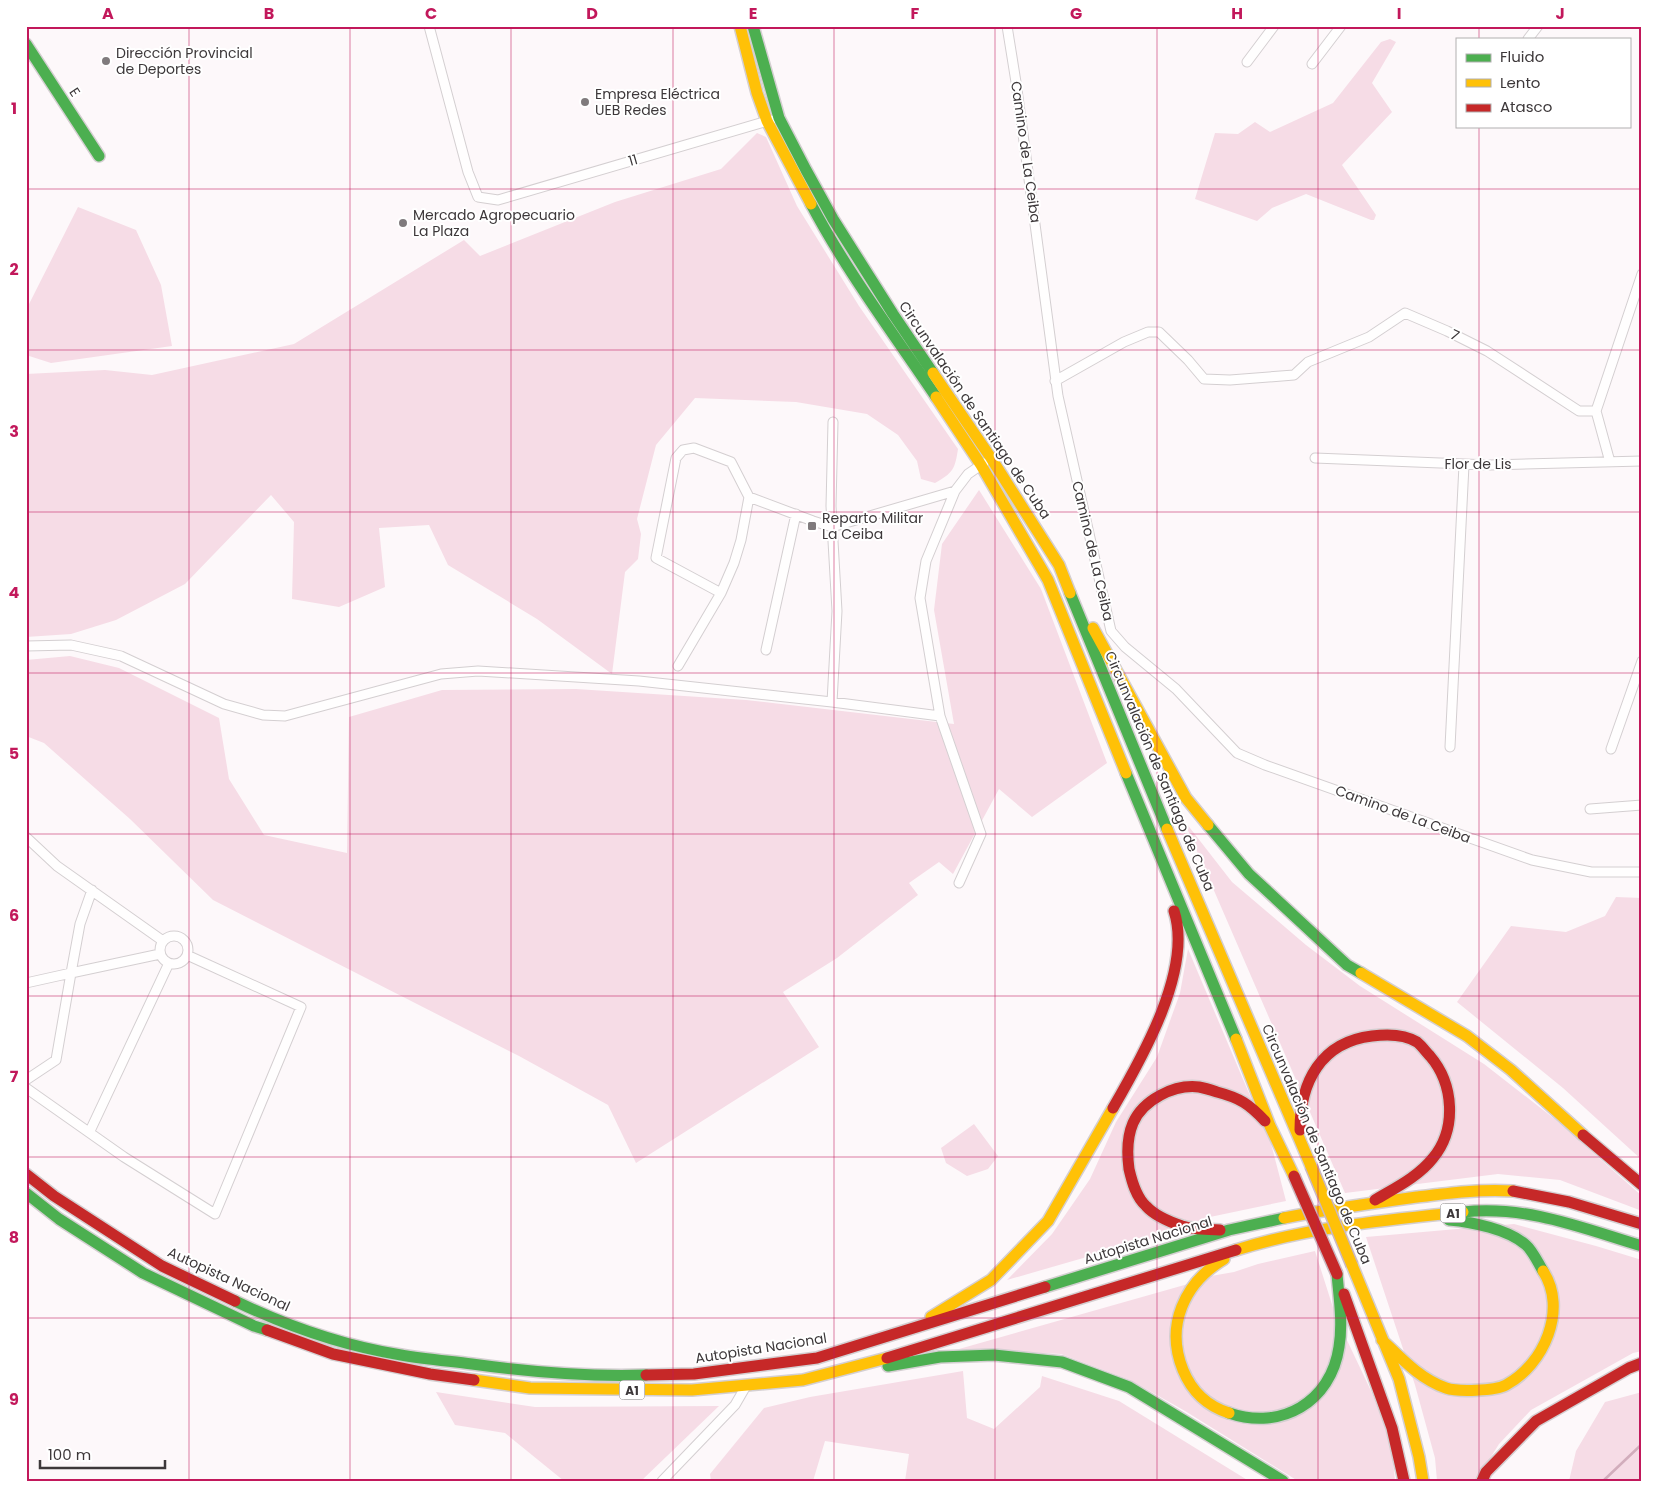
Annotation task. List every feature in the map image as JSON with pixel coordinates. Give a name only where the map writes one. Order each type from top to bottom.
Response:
[{"type":"main road","name":"Circunvalación de Santiago de Cuba","points":[[740,26],[757,93],[767,121],[822,225],[884,322],[981,465],[1048,580],[1270,1126],[1337,1274],[1392,1428],[1404,1481]]},
{"type":"main road","name":"Circunvalación de Santiago de Cuba","points":[[753,26],[779,118],[833,219],[893,314],[991,458],[1059,565],[1158,808],[1302,1144],[1399,1380],[1419,1457],[1423,1481]]},
{"type":"main road","name":"E","points":[[26,44],[99,156]]},
{"type":"main road","points":[[1059,565],[1186,798],[1249,874],[1347,965],[1467,1036],[1511,1070],[1591,1143],[1642,1185]]},
{"type":"main road","points":[[904,1331],[991,1280],[1048,1221],[1141,1060],[1167,1000],[1179,946],[1178,923],[1143,812]]},
{"type":"main road","points":[[1302,1144],[1298,1113],[1309,1076],[1327,1054],[1346,1040],[1360,1036],[1395,1035],[1417,1043],[1435,1062],[1445,1080],[1449,1105],[1448,1125],[1444,1141],[1427,1166],[1370,1203]]},
{"type":"main road","points":[[1229,1230],[1189,1228],[1165,1219],[1144,1205],[1135,1188],[1127,1162],[1128,1139],[1133,1122],[1146,1105],[1163,1094],[1180,1088],[1199,1087],[1231,1095],[1247,1103],[1270,1126]]},
{"type":"main road","name":"Autopista Nacional","points":[[26,1174],[112,1236],[162,1266],[262,1314],[335,1340],[398,1355],[530,1372],[619,1376],[694,1374],[817,1358],[1229,1230],[1370,1203],[1494,1190],[1542,1197],[1611,1214],[1642,1224]]},
{"type":"main road","name":"A1","points":[[26,1193],[59,1219],[142,1273],[254,1326],[333,1354],[430,1374],[530,1388],[692,1390],[803,1380],[873,1362],[1262,1242],[1364,1222],[1472,1211],[1510,1212],[1543,1216],[1642,1246]]},
{"type":"main road","points":[[1382,1340],[1413,1370],[1446,1388],[1471,1391],[1505,1386],[1531,1366],[1543,1347],[1550,1326],[1554,1302],[1548,1278],[1527,1245],[1500,1230],[1464,1221],[1408,1217]]},
{"type":"main road","points":[[1262,1242],[1232,1255],[1208,1269],[1189,1292],[1178,1315],[1174,1340],[1180,1366],[1189,1384],[1201,1398],[1226,1414],[1248,1420],[1270,1420],[1294,1413],[1313,1399],[1327,1383],[1338,1356],[1340,1322],[1337,1274]]},
{"type":"main road","points":[[803,1380],[940,1357],[994,1354],[1062,1362],[1129,1387],[1283,1481]]},
{"type":"main road","points":[[1482,1481],[1486,1472],[1536,1421],[1629,1368],[1642,1364]]},
{"type":"street","name":"11","points":[[429,26],[468,172],[478,197],[498,200],[779,118]]},
{"type":"street","name":"Camino de La Ceiba","points":[[1007,26],[1019,101],[1055,381],[1111,631],[1125,647],[1176,689],[1237,753],[1265,765],[1532,860],[1591,872],[1642,872]]},
{"type":"street","points":[[1247,62],[1274,26]]},
{"type":"street","points":[[1312,64],[1341,26]]},
{"type":"street","points":[[1529,38],[1538,26]]},
{"type":"street","points":[[1610,462],[1596,411],[1642,274]]},
{"type":"street","name":"7","points":[[1055,381],[1124,342],[1154,331],[1159,332],[1188,360],[1201,376],[1208,380],[1294,375],[1308,362],[1369,337],[1405,313],[1487,351],[1579,411],[1596,411]]},
{"type":"street","points":[[832,702],[837,612],[831,506],[833,422]]},
{"type":"street","points":[[678,666],[721,593],[734,563],[741,540],[749,497],[731,462],[694,448],[683,450],[676,458],[656,558],[721,593]]},
{"type":"street","points":[[959,883],[981,834],[940,716],[920,598],[926,561],[955,491],[968,474],[991,458]]},
{"type":"street","name":"Flor de Lis","points":[[1315,458],[1464,464],[1642,461]]},
{"type":"street","points":[[1450,747],[1464,464]]},
{"type":"street","points":[[749,497],[832,526],[955,491]]},
{"type":"street","points":[[766,650],[796,514]]},
{"type":"street","points":[[1098,638],[1125,647]]},
{"type":"street","points":[[26,646],[71,645],[121,656],[224,704],[262,715],[285,716],[441,674],[478,671],[639,681],[940,716]]},
{"type":"street","points":[[1611,749],[1642,661]]},
{"type":"street","points":[[1590,809],[1642,804]]},
{"type":"street","points":[[26,837],[57,866],[163,941]]},
{"type":"street","points":[[26,1080],[56,1060],[80,924],[92,890]]},
{"type":"street","points":[[172,936],[181,938],[187,945],[187,955],[182,962],[173,964],[165,961],[160,954],[163,941],[172,936]]},
{"type":"street","points":[[26,983],[160,954]]},
{"type":"street","points":[[26,1088],[124,1157],[215,1214],[301,1007],[187,955]]},
{"type":"street","points":[[90,1132],[169,963]]},
{"type":"street","points":[[662,1481],[735,1405],[746,1386]]},
{"type":"shaded area","points":[[1390,39],[1396,42],[1372,83],[1392,112],[1342,165],[1376,215],[1374,220],[1306,194],[1272,208],[1257,221],[1195,199],[1215,133],[1238,134],[1255,122],[1270,132],[1333,103],[1381,42]]},
{"type":"shaded area","points":[[757,133],[766,137],[797,206],[859,306],[958,449],[954,466],[946,476],[935,483],[921,479],[917,461],[898,435],[867,414],[796,402],[695,398],[656,445],[637,519],[641,534],[638,559],[625,572],[612,674],[537,619],[448,565],[429,525],[379,528],[385,587],[339,607],[292,599],[294,522],[271,495],[185,584],[116,620],[71,634],[26,637],[26,374],[105,370],[152,375],[294,344],[464,240],[480,256],[615,202],[721,169]]},
{"type":"shaded area","points":[[78,207],[136,230],[161,285],[172,346],[51,363],[26,355],[26,310]]},
{"type":"shaded area","points":[[979,490],[1041,589],[1107,763],[1032,817],[999,789],[953,874],[939,862],[909,883],[918,895],[837,958],[783,992],[819,1047],[636,1163],[608,1105],[519,1056],[213,900],[130,819],[44,743],[26,736],[26,660],[70,656],[119,668],[219,718],[229,779],[264,835],[347,853],[349,717],[442,690],[576,689],[746,700],[954,724],[934,610],[942,544]]},
{"type":"shaded area","points":[[1183,819],[1232,882],[1306,945],[1360,986],[1484,1064],[1556,1120],[1642,1196],[1642,1211],[1560,1180],[1498,1174],[1345,1193]]},
{"type":"shaded area","points":[[1616,897],[1642,898],[1642,1160],[1563,1088],[1457,1002],[1511,926],[1566,932],[1605,916]]},
{"type":"shaded area","points":[[1188,949],[1248,1091],[1268,1132],[1286,1201],[1210,1217],[1177,1231],[1007,1280],[1052,1234],[1090,1179],[1116,1122],[1157,1057],[1180,993]]},
{"type":"shaded area","points":[[974,1124],[998,1156],[988,1169],[967,1176],[946,1163],[941,1148]]},
{"type":"shaded area","points":[[1514,1224],[1642,1260],[1642,1351],[1633,1353],[1531,1410],[1499,1444],[1476,1481],[1437,1481],[1435,1458],[1415,1385],[1366,1237]]},
{"type":"shaded area","points":[[1315,1251],[1336,1317],[1372,1393],[1385,1427],[1393,1460],[1395,1481],[1298,1481],[1185,1411],[1130,1380],[1061,1354],[959,1349],[1211,1276]]},
{"type":"shaded area","points":[[963,1371],[967,1418],[994,1429],[1040,1387],[1042,1376],[1119,1401],[1249,1481],[905,1481],[909,1454],[825,1441],[813,1481],[711,1481],[710,1474],[764,1408],[810,1397]]},
{"type":"shaded area","points":[[436,1392],[535,1407],[719,1406],[641,1481],[564,1481],[505,1433],[455,1425]]},
{"type":"shaded area","points":[[1642,1392],[1642,1481],[1569,1481],[1576,1451],[1605,1402]]},
{"type":"waterway","points":[[1603,1481],[1642,1444]]},
{"type":"traffic: fast","points":[[753,26],[779,118],[833,219],[933,373]]},
{"type":"traffic: fast","points":[[26,44],[99,156]]},
{"type":"traffic: fast","points":[[811,204],[855,278],[936,397]]},
{"type":"traffic: fast","points":[[1070,593],[1167,829]]},
{"type":"traffic: fast","points":[[1126,773],[1236,1039]]},
{"type":"traffic: fast","points":[[1208,825],[1249,874],[1347,965],[1361,973]]},
{"type":"traffic: fast","points":[[26,1193],[59,1219],[143,1273],[254,1326],[267,1330]]},
{"type":"traffic: fast","points":[[1463,1212],[1487,1211],[1532,1215],[1576,1225],[1642,1246]]},
{"type":"traffic: fast","points":[[1045,1287],[1229,1230],[1284,1218]]},
{"type":"traffic: fast","points":[[1449,1220],[1489,1227],[1518,1239],[1531,1250],[1543,1271]]},
{"type":"traffic: fast","points":[[1229,1413],[1248,1418],[1267,1418],[1285,1415],[1314,1397],[1326,1383],[1334,1366],[1341,1329],[1337,1274]]},
{"type":"traffic: fast","points":[[235,1301],[275,1319],[337,1341],[401,1355],[537,1372],[581,1375],[646,1375]]},
{"type":"traffic: fast","points":[[888,1366],[940,1357],[994,1355],[1062,1362],[1129,1387],[1283,1481]]},
{"type":"traffic: slow","points":[[740,26],[757,93],[767,121],[811,204]]},
{"type":"traffic: slow","points":[[933,373],[991,458],[1059,565],[1070,593]]},
{"type":"traffic: slow","points":[[936,397],[981,465],[1048,580],[1126,773]]},
{"type":"traffic: slow","points":[[1093,628],[1186,798],[1208,825]]},
{"type":"traffic: slow","points":[[1167,829],[1311,1166]]},
{"type":"traffic: slow","points":[[1361,973],[1467,1036],[1511,1070],[1583,1135]]},
{"type":"traffic: slow","points":[[1236,1039],[1270,1126],[1294,1176]]},
{"type":"traffic: slow","points":[[931,1317],[991,1280],[1048,1221],[1113,1108]]},
{"type":"traffic: slow","points":[[1311,1166],[1352,1265]]},
{"type":"traffic: slow","points":[[1284,1218],[1350,1206],[1441,1194],[1513,1191]]},
{"type":"traffic: slow","points":[[1236,1250],[1291,1235],[1320,1230],[1377,1221],[1463,1212]]},
{"type":"traffic: slow","points":[[1224,1259],[1198,1280],[1189,1293],[1182,1307],[1176,1337],[1178,1354],[1183,1370],[1191,1385],[1207,1402],[1229,1413]]},
{"type":"traffic: slow","points":[[1352,1265],[1399,1379],[1419,1457],[1423,1481]]},
{"type":"traffic: slow","points":[[1382,1340],[1419,1374],[1446,1388],[1476,1390],[1494,1389],[1506,1385],[1520,1376],[1531,1364],[1541,1350],[1548,1335],[1553,1302],[1550,1286],[1543,1271]]},
{"type":"traffic: slow","points":[[474,1380],[530,1388],[692,1390],[803,1380],[887,1358]]},
{"type":"traffic: jam","points":[[1113,1108],[1150,1039],[1162,1013],[1171,986],[1177,959],[1178,934],[1174,911]]},
{"type":"traffic: jam","points":[[1300,1130],[1301,1112],[1309,1081],[1317,1067],[1339,1046],[1354,1040],[1384,1035],[1407,1037],[1417,1042],[1438,1067],[1444,1080],[1450,1107],[1446,1134],[1441,1146],[1427,1165],[1406,1182],[1375,1200]]},
{"type":"traffic: jam","points":[[1220,1230],[1192,1228],[1168,1221],[1150,1210],[1143,1202],[1135,1189],[1129,1169],[1128,1146],[1133,1123],[1144,1107],[1160,1095],[1189,1087],[1206,1088],[1238,1099],[1254,1110],[1265,1121]]},
{"type":"traffic: jam","points":[[1583,1135],[1642,1185]]},
{"type":"traffic: jam","points":[[26,1174],[54,1196],[162,1266],[235,1301]]},
{"type":"traffic: jam","points":[[1294,1176],[1337,1274]]},
{"type":"traffic: jam","points":[[1513,1191],[1569,1202],[1642,1224]]},
{"type":"traffic: jam","points":[[887,1358],[1236,1250]]},
{"type":"traffic: jam","points":[[646,1375],[694,1374],[817,1358],[1045,1287]]},
{"type":"traffic: jam","points":[[1344,1294],[1392,1428],[1404,1481]]},
{"type":"traffic: jam","points":[[267,1330],[333,1354],[430,1374],[474,1380]]},
{"type":"traffic: jam","points":[[1482,1481],[1486,1472],[1536,1421],[1629,1368],[1642,1363]]},
{"type":"place","name":"Dirección Provincial de Deportes","points":[[106,61]]},
{"type":"place","name":"Empresa Eléctrica UEB Redes","points":[[585,102]]},
{"type":"place","name":"Mercado Agropecuario La Plaza","points":[[403,223]]},
{"type":"place","name":"Reparto Militar La Ceiba","points":[[812,526]]}]
